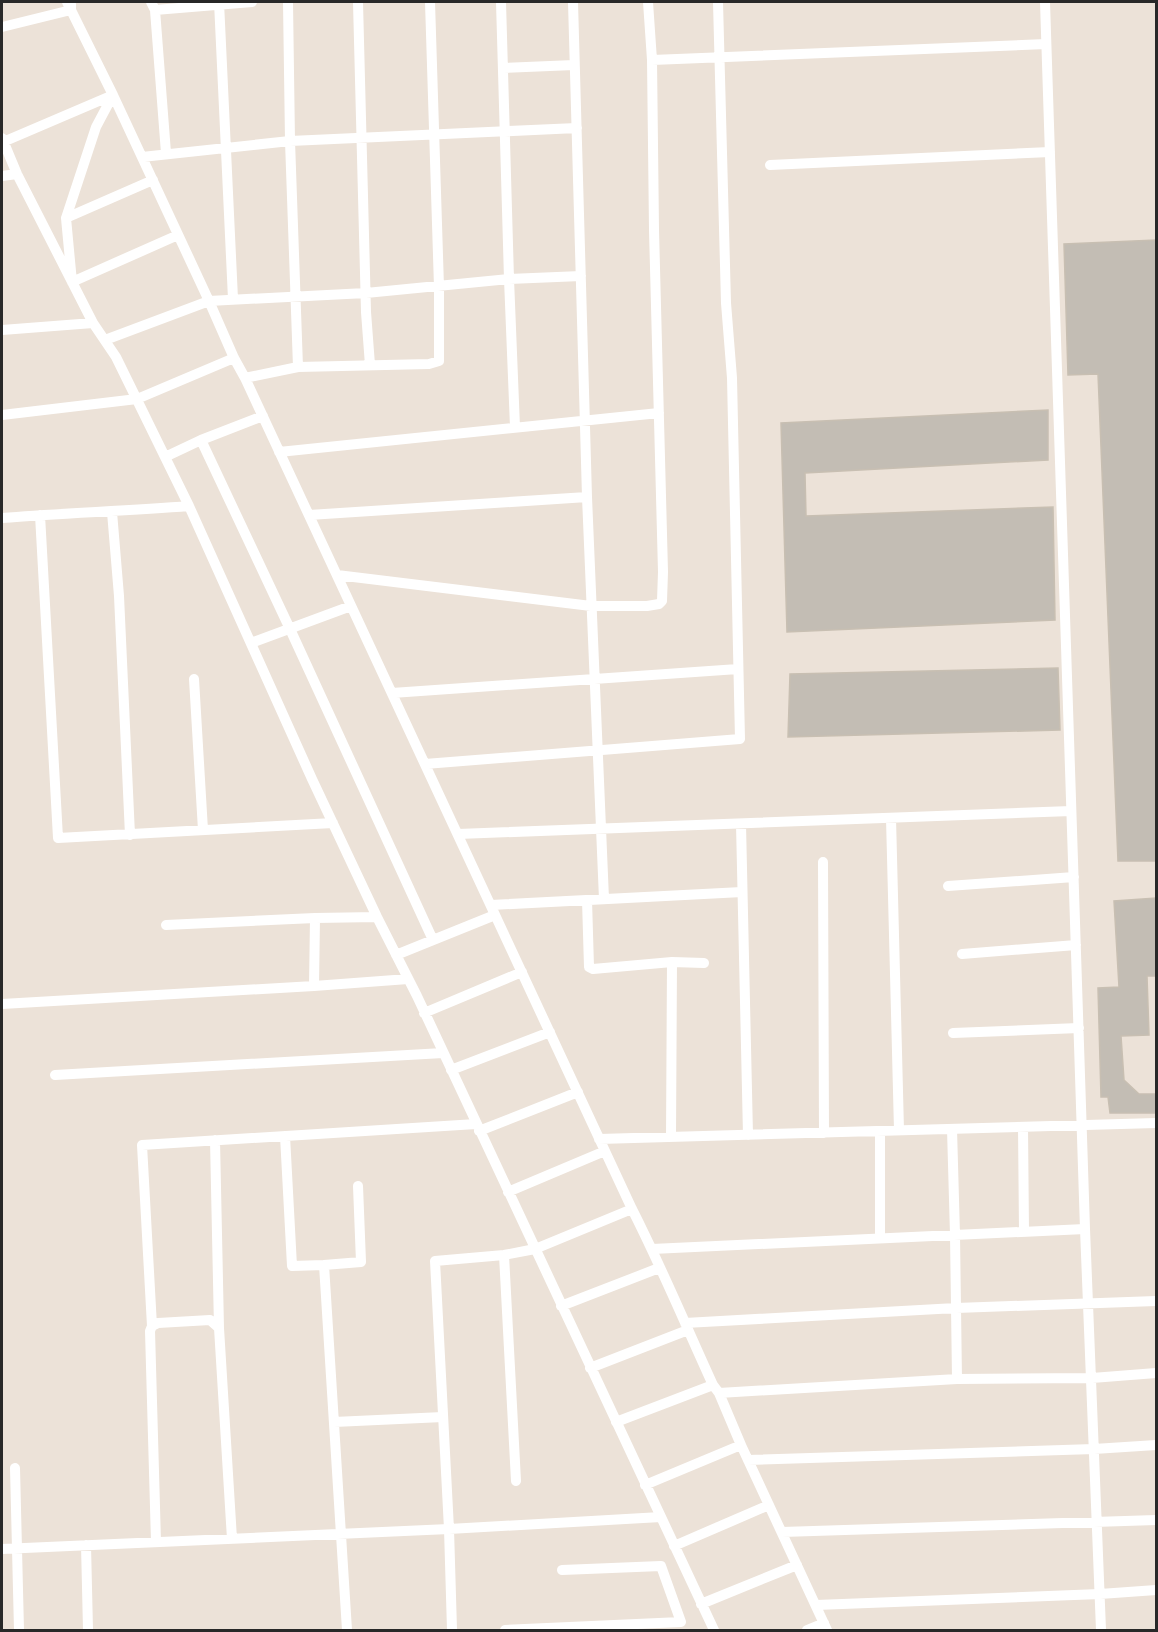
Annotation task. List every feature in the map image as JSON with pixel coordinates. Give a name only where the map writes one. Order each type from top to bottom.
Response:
[{"type":"street","points":[[166,153],[153,6],[252,2]]},
{"type":"street","points":[[288,2],[290,141],[298,367]]},
{"type":"street","points":[[358,2],[366,312],[370,365]]},
{"type":"street","points":[[245,378],[298,367],[429,364],[440,361],[430,2]]},
{"type":"street","points":[[501,2],[515,427]]},
{"type":"street","points":[[573,2],[587,496],[604,899]]},
{"type":"street","points":[[337,575],[591,606],[647,606],[662,601],[652,60],[648,2]]},
{"type":"street","points":[[425,764],[741,739],[732,378],[726,303],[718,2]]},
{"type":"street","points":[[1045,2],[1085,1229],[1101,1630]]},
{"type":"street","points":[[219,3],[233,299]]},
{"type":"street","points":[[2,27],[70,4],[652,1249],[826,1627],[807,1630]]},
{"type":"street","points":[[652,60],[1047,44]]},
{"type":"street","points":[[504,68],[574,65]]},
{"type":"street","points":[[113,95],[2,140],[16,174],[93,323],[116,357],[189,506],[312,779],[714,1630]]},
{"type":"street","points":[[72,282],[66,218],[96,127],[113,95]]},
{"type":"street","points":[[142,157],[290,141],[577,128]]},
{"type":"street","points":[[770,165],[1050,152]]},
{"type":"street","points":[[2,176],[16,174]]},
{"type":"street","points":[[66,218],[153,180]]},
{"type":"street","points":[[72,282],[178,235]]},
{"type":"street","points":[[105,340],[209,301],[366,293],[509,279],[581,276]]},
{"type":"street","points":[[2,330],[93,323]]},
{"type":"street","points":[[2,415],[137,399],[234,358]]},
{"type":"street","points":[[279,452],[659,413]]},
{"type":"street","points":[[165,457],[263,416]]},
{"type":"street","points":[[201,440],[434,940]]},
{"type":"street","points":[[309,515],[587,496]]},
{"type":"street","points":[[2,518],[189,506]]},
{"type":"street","points":[[112,512],[119,596],[130,835]]},
{"type":"street","points":[[40,515],[58,838],[333,823]]},
{"type":"street","points":[[251,643],[351,606]]},
{"type":"street","points":[[392,693],[738,669]]},
{"type":"street","points":[[194,679],[203,830]]},
{"type":"street","points":[[458,834],[1071,811]]},
{"type":"street","points":[[891,818],[899,1130]]},
{"type":"street","points":[[741,824],[748,1135]]},
{"type":"street","points":[[823,862],[824,1132]]},
{"type":"street","points":[[948,886],[1074,877]]},
{"type":"street","points":[[396,955],[434,940],[493,910],[587,900],[742,892]]},
{"type":"street","points":[[587,900],[589,967],[593,969],[672,962],[704,963]]},
{"type":"street","points":[[166,925],[377,917]]},
{"type":"street","points":[[314,986],[315,918]]},
{"type":"street","points":[[962,954],[1076,945]]},
{"type":"street","points":[[671,1137],[672,962]]},
{"type":"street","points":[[424,1013],[522,972]]},
{"type":"street","points":[[2,1004],[408,979]]},
{"type":"street","points":[[952,1033],[1079,1028]]},
{"type":"street","points":[[451,1070],[549,1032]]},
{"type":"street","points":[[55,1075],[443,1053]]},
{"type":"street","points":[[156,1542],[150,1331],[152,1326],[142,1145],[478,1128],[578,1092]]},
{"type":"street","points":[[599,1139],[1156,1124]]},
{"type":"street","points":[[1023,1127],[1024,1232]]},
{"type":"street","points":[[952,1129],[957,1379]]},
{"type":"street","points":[[880,1132],[880,1238]]},
{"type":"street","points":[[285,1136],[292,1266],[361,1262],[358,1186]]},
{"type":"street","points":[[215,1140],[219,1328],[232,1539]]},
{"type":"street","points":[[508,1191],[605,1150]]},
{"type":"street","points":[[452,1630],[435,1261],[535,1250],[632,1209]]},
{"type":"street","points":[[652,1249],[1085,1229]]},
{"type":"street","points":[[504,1255],[516,1481]]},
{"type":"street","points":[[324,1265],[347,1630]]},
{"type":"street","points":[[561,1306],[659,1268]]},
{"type":"street","points":[[591,1368],[686,1326],[956,1308],[1156,1301]]},
{"type":"street","points":[[152,1326],[158,1323],[210,1320],[219,1328]]},
{"type":"street","points":[[616,1422],[716,1389],[957,1379],[1092,1378],[1156,1373]]},
{"type":"street","points":[[334,1422],[443,1417]]},
{"type":"street","points":[[645,1485],[741,1445]]},
{"type":"street","points":[[748,1460],[1156,1446]]},
{"type":"street","points":[[15,1468],[18,1630]]},
{"type":"street","points":[[674,1546],[770,1505]]},
{"type":"street","points":[[2,1549],[661,1517]]},
{"type":"street","points":[[782,1532],[1156,1520]]},
{"type":"street","points":[[86,1545],[88,1630]]},
{"type":"street","points":[[701,1604],[797,1565]]},
{"type":"street","points":[[505,1630],[681,1622],[661,1566],[562,1570]]},
{"type":"street","points":[[816,1605],[1156,1590]]},
{"type":"building","points":[[1156,240],[1156,861],[1118,861],[1098,374],[1068,375],[1064,244]]},
{"type":"building","points":[[1048,410],[1048,460],[805,473],[806,516],[1053,507],[1055,620],[787,632],[781,423]]},
{"type":"building","points":[[1058,668],[1060,730],[788,737],[790,674]]},
{"type":"building","points":[[1156,898],[1156,976],[1147,976],[1149,1035],[1121,1036],[1124,1080],[1139,1094],[1156,1094],[1156,1113],[1110,1113],[1108,1097],[1101,1097],[1098,988],[1119,987],[1114,901]]}]
